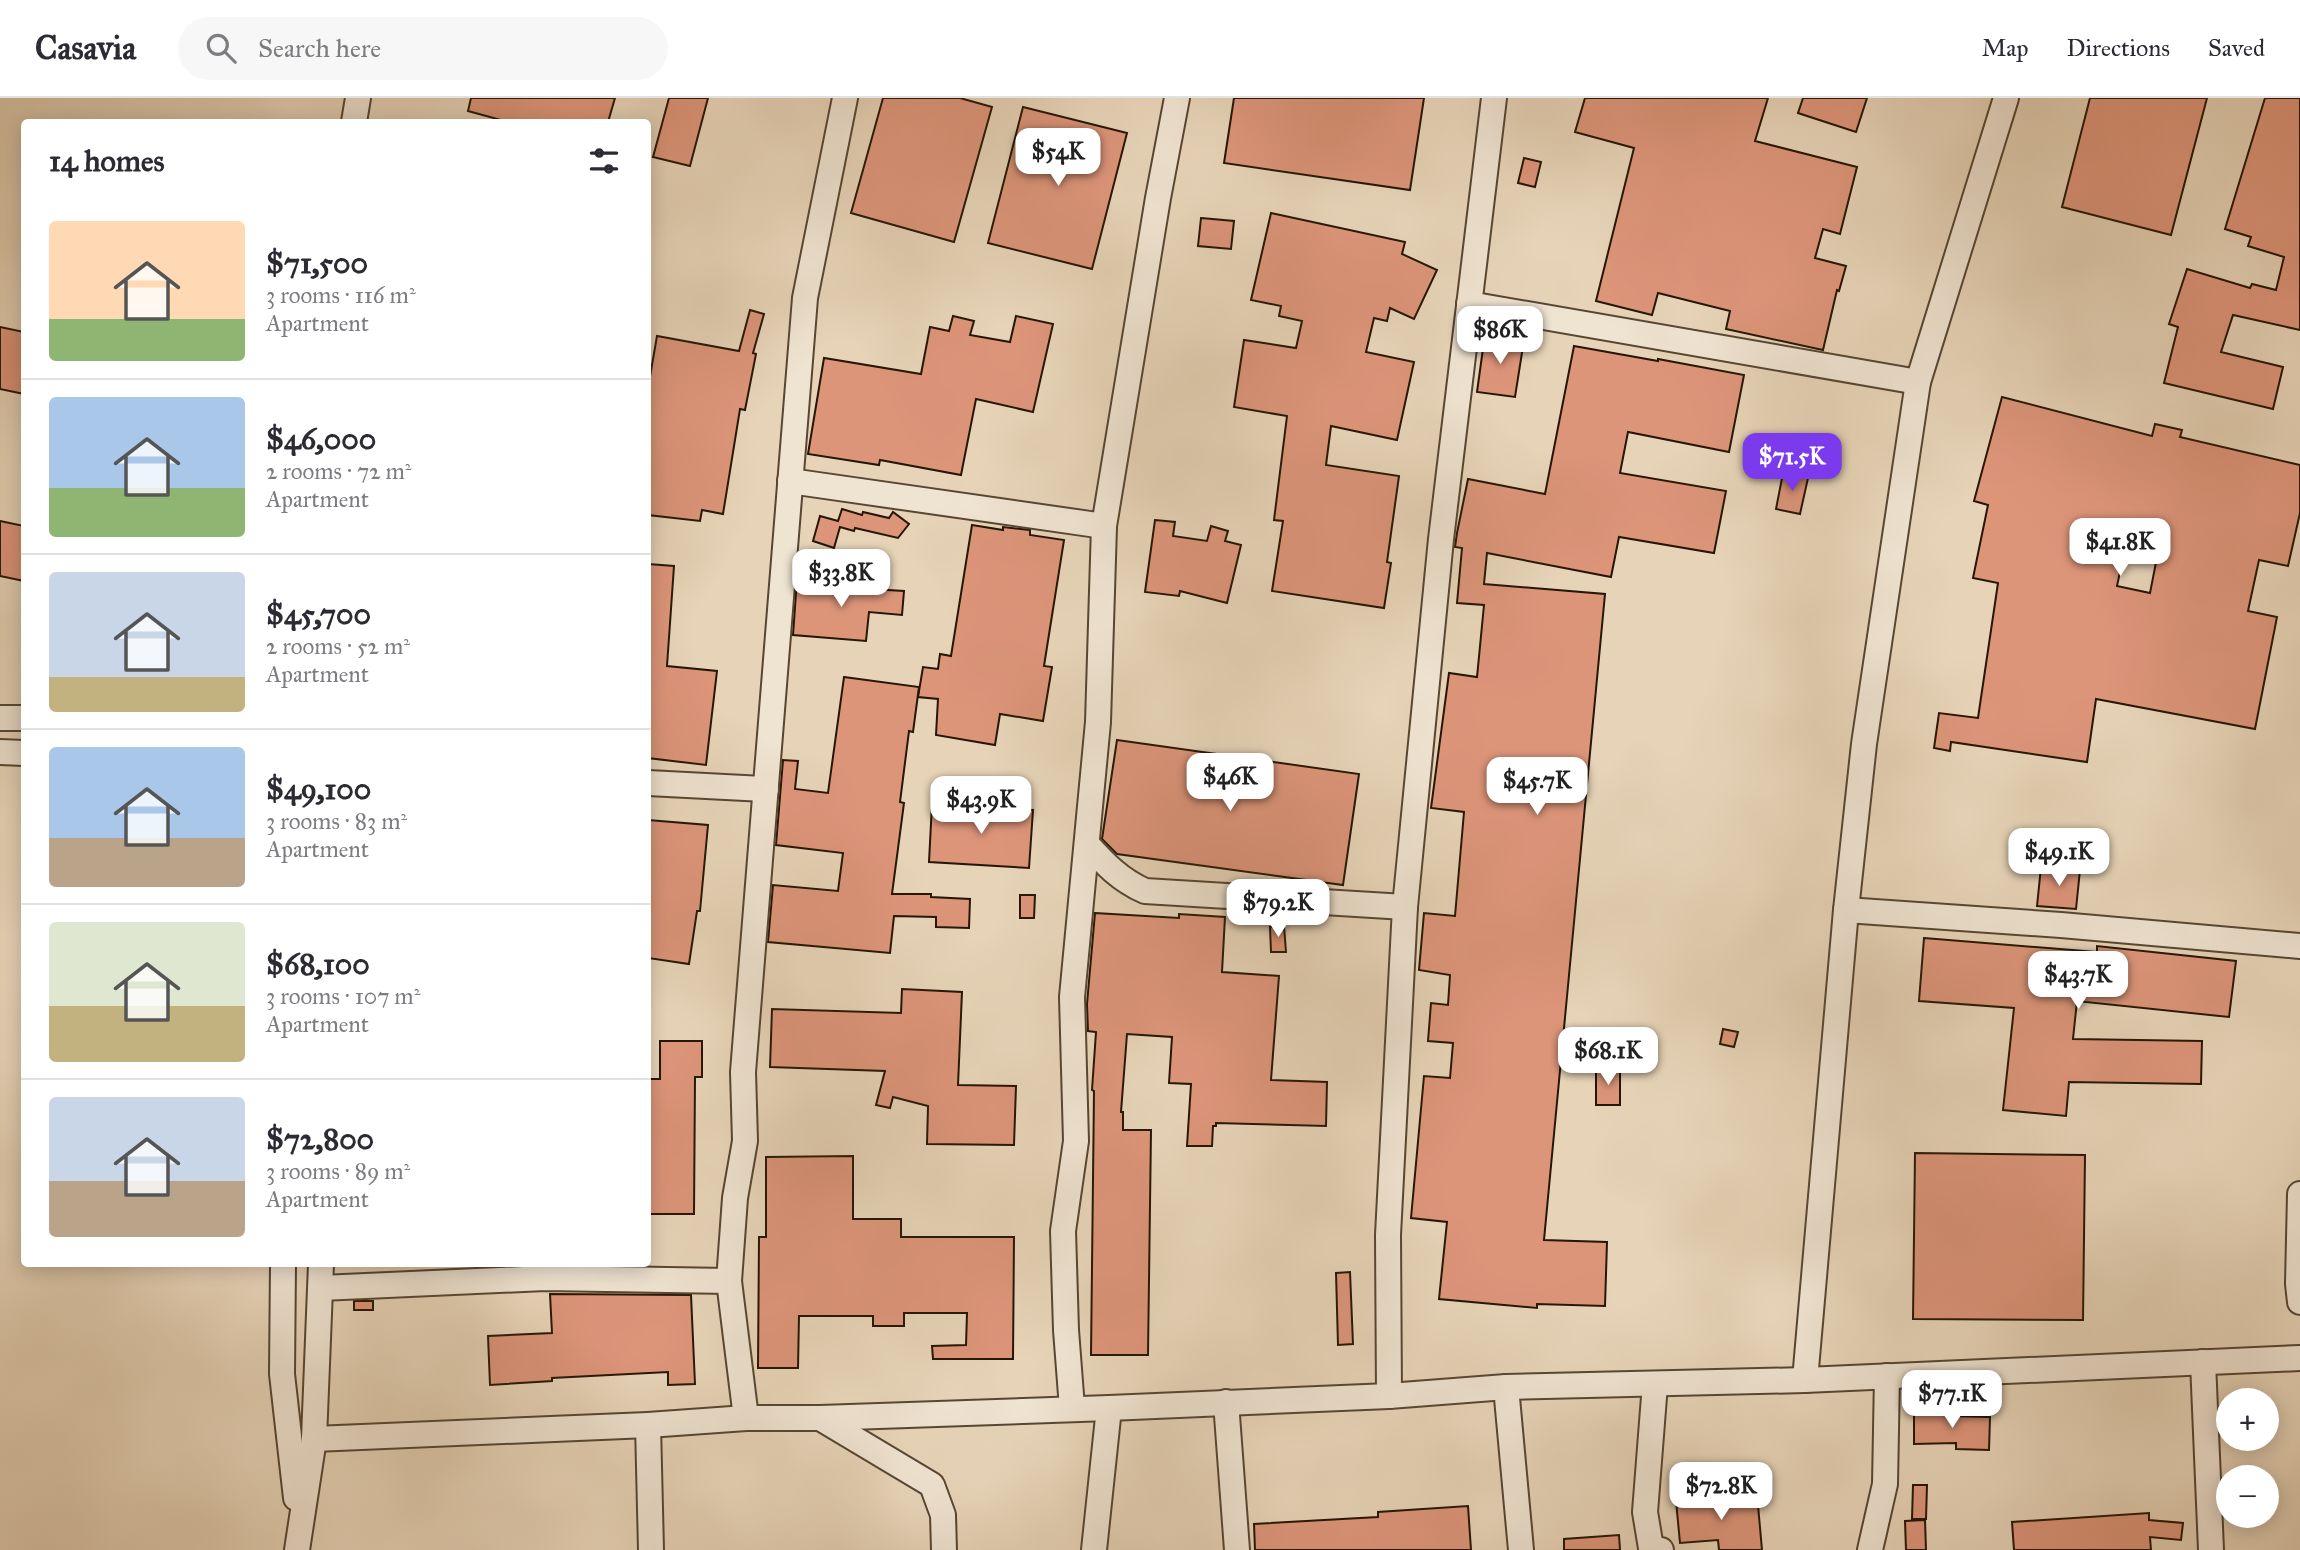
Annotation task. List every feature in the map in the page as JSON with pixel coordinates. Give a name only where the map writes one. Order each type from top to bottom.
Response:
[{"type":"street","points":[[354,119],[358,98]]},
{"type":"street","points":[[746,1419],[729,1282],[735,1198],[745,1141],[743,1072],[805,298],[845,98]]},
{"type":"street","points":[[1072,1408],[1063,1231],[1076,1141],[1072,997],[1098,722],[1104,526],[1177,98]]},
{"type":"street","points":[[1389,1396],[1388,1235],[1405,907],[1441,539],[1494,98]]},
{"type":"street","points":[[1805,1380],[1846,910],[1864,744],[1918,382],[2006,98]]},
{"type":"street","points":[[1469,304],[1918,382]]},
{"type":"street","points":[[790,481],[1104,526]]},
{"type":"street","points":[[0,718],[21,719]]},
{"type":"street","points":[[0,752],[21,753]]},
{"type":"street","points":[[651,783],[766,789]]},
{"type":"street","points":[[1087,844],[1115,874],[1128,884],[1145,891],[1405,907]]},
{"type":"street","points":[[1846,910],[2300,946]]},
{"type":"street","points":[[2300,1194],[2300,1303]]},
{"type":"street","points":[[283,1267],[282,1374],[298,1540]]},
{"type":"street","points":[[298,1540],[314,1439],[321,1267]]},
{"type":"street","points":[[321,1288],[545,1278],[729,1282]]},
{"type":"street","points":[[314,1439],[746,1419],[1389,1396],[1506,1387],[1805,1380],[2300,1358]]},
{"type":"street","points":[[2203,1362],[2211,1550]]},
{"type":"street","points":[[1870,1550],[1885,1484],[1886,1376]]},
{"type":"street","points":[[1655,1384],[1645,1512],[1651,1548],[1661,1550]]},
{"type":"street","points":[[1506,1387],[1521,1550]]},
{"type":"street","points":[[1226,1402],[1237,1550]]},
{"type":"street","points":[[1094,1550],[1109,1408]]},
{"type":"street","points":[[820,1418],[932,1485],[943,1515],[944,1550]]},
{"type":"street","points":[[648,1425],[651,1550]]},
{"type":"building","points":[[471,98],[615,98],[609,119],[497,119],[468,111]]},
{"type":"building","points":[[669,98],[708,98],[690,166],[653,157]]},
{"type":"building","points":[[883,98],[960,98],[992,107],[954,242],[851,213]]},
{"type":"building","points":[[1234,98],[1424,98],[1410,190],[1224,163]]},
{"type":"building","points":[[1585,98],[1768,98],[1755,141],[1857,167],[1840,234],[1823,229],[1815,258],[1846,266],[1839,291],[1837,290],[1823,350],[1726,329],[1730,311],[1658,293],[1652,315],[1596,301],[1634,148],[1575,132]]},
{"type":"building","points":[[1803,98],[1867,98],[1856,132],[1798,113]]},
{"type":"building","points":[[2090,98],[2207,98],[2171,235],[2062,207]]},
{"type":"building","points":[[2265,98],[2300,98],[2300,330],[2233,315],[2221,352],[2283,367],[2273,409],[2164,383],[2178,327],[2169,324],[2187,269],[2250,288],[2252,284],[2276,290],[2284,257],[2248,246],[2251,237],[2225,229]]},
{"type":"building","points":[[1023,107],[1127,133],[1092,269],[988,243]]},
{"type":"building","points":[[1524,158],[1541,162],[1535,187],[1518,183]]},
{"type":"building","points":[[1271,213],[1405,242],[1402,254],[1437,270],[1414,319],[1390,308],[1387,321],[1374,318],[1366,352],[1414,362],[1397,440],[1331,426],[1326,465],[1399,476],[1387,562],[1391,563],[1384,608],[1272,591],[1283,521],[1274,520],[1287,416],[1234,407],[1244,340],[1296,348],[1302,321],[1279,316],[1281,306],[1251,300]]},
{"type":"building","points":[[1201,218],[1234,221],[1231,249],[1198,246]]},
{"type":"building","points":[[750,310],[764,314],[753,353],[756,354],[745,410],[740,409],[723,514],[702,510],[700,521],[651,515],[651,371],[657,336],[739,351]]},
{"type":"building","points":[[953,316],[974,321],[970,335],[1010,342],[1016,316],[1053,324],[1033,412],[976,399],[961,475],[880,460],[879,465],[808,454],[824,358],[921,374],[930,327],[949,331]]},
{"type":"building","points":[[0,327],[21,331],[21,393],[0,389]]},
{"type":"building","points":[[1485,334],[1524,340],[1515,397],[1477,392]]},
{"type":"building","points":[[1574,346],[1744,375],[1729,452],[1628,432],[1620,473],[1726,491],[1714,553],[1619,537],[1611,577],[1487,553],[1484,584],[1605,594],[1544,1240],[1607,1242],[1605,1306],[1537,1304],[1537,1308],[1439,1299],[1447,1222],[1411,1218],[1424,1076],[1450,1078],[1453,1043],[1428,1041],[1431,1003],[1448,1005],[1450,975],[1419,970],[1424,913],[1455,916],[1464,812],[1431,808],[1449,673],[1477,677],[1484,605],[1457,603],[1462,548],[1455,547],[1468,479],[1545,494]]},
{"type":"building","points":[[2002,397],[2152,436],[2155,424],[2182,430],[2180,437],[2300,465],[2300,513],[2288,566],[2259,560],[2248,611],[2277,617],[2255,729],[2096,699],[2087,762],[1951,742],[1950,751],[1934,748],[1939,713],[1978,718],[1998,583],[1973,578],[1988,505],[1974,501]],"holes":[[[2129,530],[2161,537],[2150,593],[2117,586]]]},
{"type":"building","points":[[1783,473],[1808,478],[1800,514],[1776,509]]},
{"type":"building","points":[[842,509],[862,515],[863,512],[889,518],[893,512],[909,524],[898,538],[840,527],[834,548],[813,541],[820,516],[838,521]]},
{"type":"building","points":[[1155,520],[1175,522],[1173,536],[1207,541],[1211,526],[1228,531],[1225,541],[1241,545],[1227,603],[1180,591],[1179,596],[1145,592]]},
{"type":"building","points":[[0,521],[21,525],[21,580],[0,576]]},
{"type":"building","points":[[972,525],[1003,530],[1003,527],[1030,530],[1030,535],[1064,540],[1044,666],[1052,667],[1043,721],[1000,714],[995,745],[936,735],[938,699],[918,697],[923,667],[938,669],[940,654],[951,656]]},
{"type":"building","points":[[651,564],[674,566],[667,666],[717,671],[706,765],[651,758]]},
{"type":"building","points":[[797,579],[904,591],[902,615],[869,612],[866,641],[793,635]]},
{"type":"building","points":[[844,677],[919,687],[913,732],[909,731],[900,802],[904,803],[892,894],[931,894],[931,897],[970,899],[969,928],[936,927],[936,917],[894,916],[890,953],[768,942],[773,885],[838,891],[843,853],[776,845],[783,760],[798,761],[795,789],[828,793]]},
{"type":"building","points":[[1117,740],[1359,774],[1343,885],[1117,854],[1102,839]]},
{"type":"building","points":[[932,804],[1033,810],[1029,868],[929,862]]},
{"type":"building","points":[[651,820],[708,825],[700,911],[697,911],[689,964],[651,958]]},
{"type":"building","points":[[2041,867],[2080,870],[2076,909],[2037,906]]},
{"type":"building","points":[[1020,895],[1035,895],[1034,918],[1020,918]]},
{"type":"building","points":[[1095,913],[1179,918],[1179,914],[1225,917],[1222,972],[1279,976],[1271,1080],[1327,1082],[1326,1126],[1216,1123],[1216,1126],[1213,1126],[1212,1146],[1187,1146],[1191,1084],[1169,1083],[1172,1037],[1127,1034],[1121,1112],[1123,1130],[1151,1130],[1148,1355],[1091,1355],[1092,1090],[1096,1032],[1088,1031],[1087,1004]]},
{"type":"building","points":[[1284,926],[1286,952],[1271,952],[1270,927]]},
{"type":"building","points":[[1924,938],[2097,952],[2097,946],[2236,961],[2229,1017],[2077,1001],[2073,1039],[2202,1041],[2201,1084],[2069,1082],[2066,1116],[2003,1110],[2014,1008],[1919,1001]]},
{"type":"building","points":[[902,989],[962,992],[958,1085],[1016,1086],[1014,1145],[927,1144],[928,1106],[893,1097],[890,1108],[876,1105],[885,1071],[770,1067],[772,1009],[901,1013]]},
{"type":"building","points":[[1723,1029],[1738,1032],[1734,1047],[1720,1044]]},
{"type":"building","points":[[660,1041],[702,1041],[702,1077],[695,1077],[694,1214],[651,1214],[651,1079],[660,1079]]},
{"type":"building","points":[[1596,1069],[1620,1069],[1620,1105],[1596,1105]]},
{"type":"building","points":[[1915,1153],[2085,1155],[2083,1320],[1913,1319]]},
{"type":"building","points":[[853,1156],[853,1219],[901,1219],[901,1237],[1014,1237],[1013,1359],[933,1359],[932,1346],[966,1345],[967,1313],[904,1313],[904,1326],[873,1326],[873,1316],[799,1316],[798,1368],[758,1368],[759,1237],[766,1237],[766,1157]]},
{"type":"building","points":[[1350,1272],[1353,1344],[1338,1345],[1336,1273]]},
{"type":"building","points":[[550,1294],[691,1295],[695,1384],[668,1385],[668,1372],[552,1378],[552,1381],[490,1385],[488,1336],[552,1333]]},
{"type":"building","points":[[354,1301],[373,1301],[373,1310],[354,1310]]},
{"type":"building","points":[[1952,1411],[1952,1416],[1990,1417],[1989,1450],[1956,1449],[1956,1443],[1914,1444],[1914,1413]]},
{"type":"building","points":[[1913,1485],[1927,1485],[1926,1519],[1912,1519]]},
{"type":"building","points":[[1757,1494],[1762,1550],[1719,1550],[1718,1540],[1680,1543],[1676,1501]]},
{"type":"building","points":[[1468,1506],[1471,1550],[1255,1550],[1254,1524],[1378,1517],[1378,1512]]},
{"type":"building","points":[[2149,1513],[2149,1520],[2183,1523],[2181,1540],[2150,1537],[2151,1550],[2014,1550],[2012,1522]]},
{"type":"building","points":[[1925,1520],[1926,1550],[1906,1550],[1905,1521]]},
{"type":"building","points":[[1619,1535],[1620,1550],[1564,1550],[1564,1539]]}]
